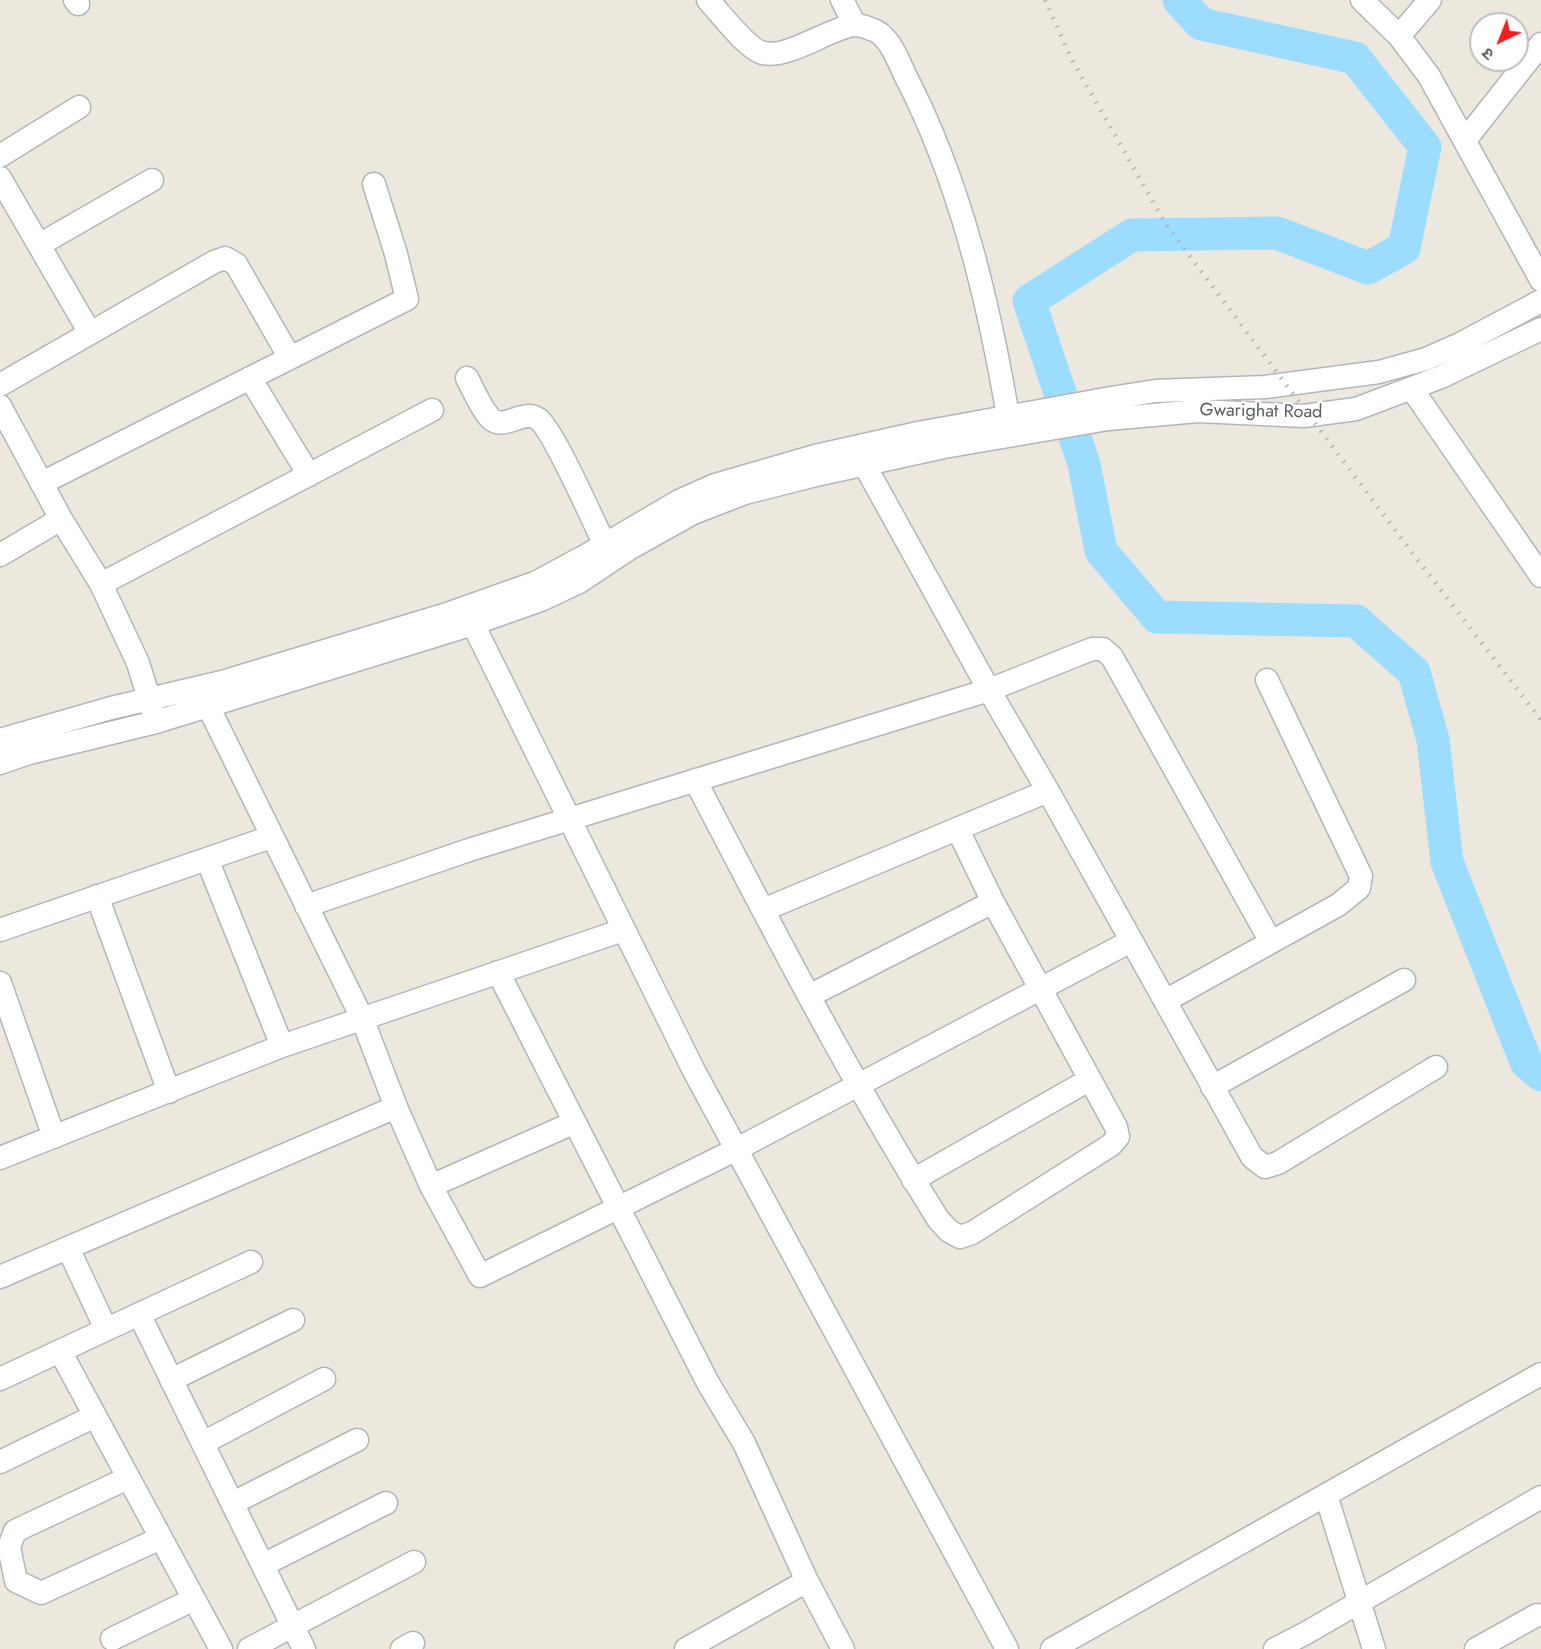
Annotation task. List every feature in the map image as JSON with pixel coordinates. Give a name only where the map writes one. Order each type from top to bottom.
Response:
[{"type":"street","points":[[708,0],[744,40],[762,53],[780,52],[855,25],[875,29],[888,42],[919,101],[944,161],[979,272],[996,345],[1022,420]]},
{"type":"street","points":[[842,0],[855,25]]},
{"type":"street","points":[[1362,0],[1399,36],[1430,76],[1541,280]]},
{"type":"street","points":[[1399,36],[1430,0]]},
{"type":"street","points":[[1466,139],[1541,44]]},
{"type":"street","points":[[0,156],[79,107]]},
{"type":"street","points":[[0,178],[90,333]]},
{"type":"street","points":[[39,245],[152,180]]},
{"type":"street","points":[[42,483],[406,299],[396,254],[374,184]]},
{"type":"street","points":[[0,385],[214,262],[225,258],[236,264],[290,358]]},
{"type":"street","points":[[0,740],[111,708],[222,682],[447,614],[537,582],[679,501],[715,485],[815,456],[1022,420],[1110,408],[1155,391],[1265,387],[1379,372],[1426,359],[1460,344],[1541,301]]},
{"type":"street","name":"Gwarighat Road","points":[[1110,408],[1304,416],[1356,409],[1441,378],[1541,328]]},
{"type":"street","points":[[250,378],[309,475]]},
{"type":"street","points":[[467,378],[491,420],[500,423],[528,416],[537,418],[546,429],[605,544]]},
{"type":"street","points":[[1412,389],[1541,576]]},
{"type":"street","points":[[0,406],[61,519],[100,584],[138,663],[156,722]]},
{"type":"street","points":[[100,584],[432,410]]},
{"type":"street","points":[[0,763],[94,736],[156,722],[473,624],[541,600],[579,582],[627,550],[693,513],[745,493],[864,464],[1022,420]]},
{"type":"street","points":[[864,464],[1252,1157],[1264,1167],[1278,1163],[1436,1067]]},
{"type":"street","points":[[0,555],[61,519]]},
{"type":"street","points":[[473,624],[694,1071],[1006,1649]]},
{"type":"street","points":[[306,906],[469,850],[989,690],[1092,649],[1103,649],[1112,657],[1271,942]]},
{"type":"street","points":[[1165,1001],[1338,905],[1359,888],[1361,876],[1267,680]]},
{"type":"street","points":[[208,706],[362,1018],[396,1107],[431,1186],[480,1276],[737,1149],[1131,941]]},
{"type":"street","points":[[695,780],[857,1084],[938,1219],[949,1231],[960,1237],[972,1233],[1111,1145],[1118,1137],[1116,1127],[993,902],[958,830]]},
{"type":"street","points":[[763,910],[1048,791]]},
{"type":"street","points":[[0,930],[271,837]]},
{"type":"street","points":[[207,859],[282,1046]]},
{"type":"street","points":[[97,896],[169,1092]]},
{"type":"street","points":[[809,996],[993,902]]},
{"type":"street","points":[[0,1158],[282,1046],[623,930]]},
{"type":"street","points":[[498,972],[573,1123],[708,1383],[744,1443],[807,1581],[843,1649]]},
{"type":"street","points":[[1212,1087],[1404,980]]},
{"type":"street","points":[[0,983],[54,1137]]},
{"type":"street","points":[[913,1180],[1089,1080]]},
{"type":"street","points":[[0,1277],[396,1107]]},
{"type":"street","points":[[431,1186],[573,1123]]},
{"type":"street","points":[[68,1248],[106,1329]]},
{"type":"street","points":[[0,1379],[251,1262]]},
{"type":"street","points":[[139,1314],[304,1649]]},
{"type":"street","points":[[171,1380],[293,1320]]},
{"type":"street","points":[[60,1351],[221,1649]]},
{"type":"street","points":[[1052,1649],[1541,1374]]},
{"type":"street","points":[[203,1443],[324,1379]]},
{"type":"street","points":[[0,1462],[94,1416]]},
{"type":"street","points":[[233,1503],[357,1440]]},
{"type":"street","points":[[128,1478],[15,1531],[9,1546],[16,1581],[41,1593],[161,1538]]},
{"type":"street","points":[[1326,1496],[1374,1649]]},
{"type":"street","points":[[1275,1649],[1541,1497]]},
{"type":"street","points":[[263,1565],[386,1503]]},
{"type":"street","points":[[249,1649],[414,1562]]},
{"type":"street","points":[[686,1649],[807,1581]]},
{"type":"street","points":[[112,1639],[194,1599]]},
{"type":"street","points":[[1476,1649],[1537,1615]]},
{"type":"waterway","points":[[1179,0],[1201,24],[1355,58],[1425,147],[1404,248],[1368,268],[1277,233],[1132,235],[1029,301],[1084,464],[1101,551],[1157,617],[1356,621],[1414,672],[1433,740],[1447,862],[1526,1062],[1541,1075]]},
{"type":"railway","points":[[1045,0],[1071,58],[1165,223],[1407,546],[1541,720]]}]
